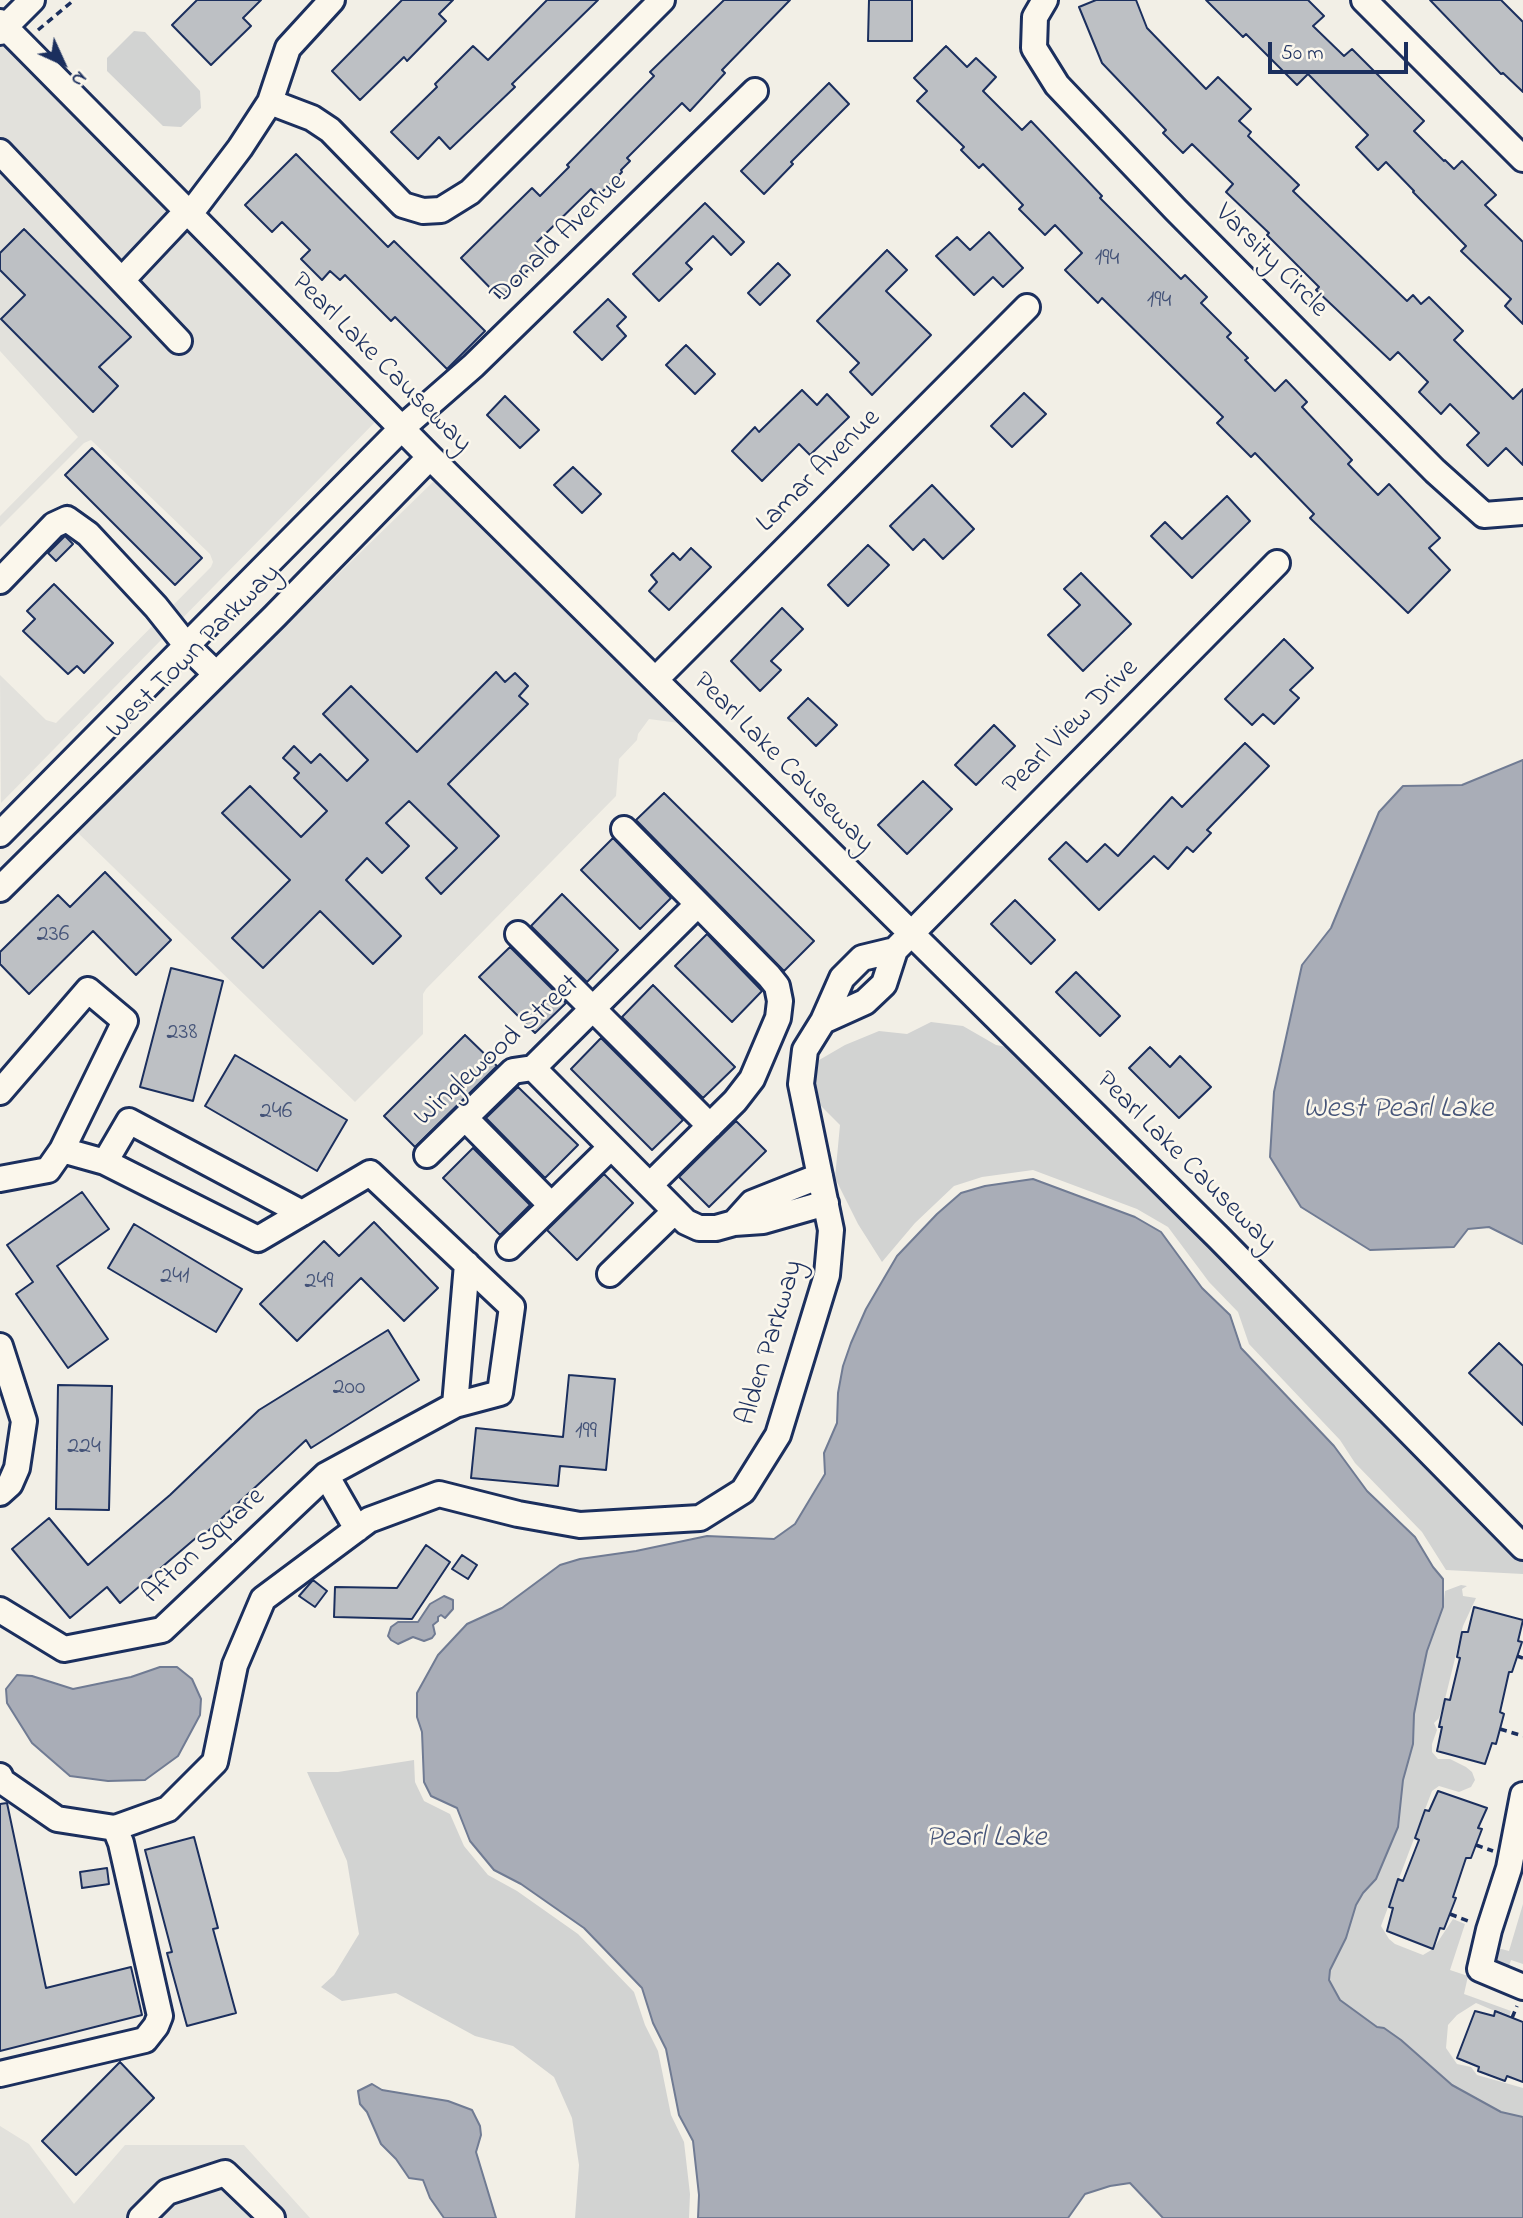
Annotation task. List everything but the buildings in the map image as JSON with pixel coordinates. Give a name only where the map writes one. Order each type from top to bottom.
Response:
[{"type":"street","points":[[2,27],[32,0]]},
{"type":"street","points":[[122,280],[189,213],[240,148],[270,102],[288,48],[332,0]]},
{"type":"street","points":[[270,102],[312,118],[330,130],[403,205],[423,211],[442,210],[470,192],[662,0]]},
{"type":"street","name":"Varsity Circle","points":[[1045,0],[1035,18],[1034,48],[1057,85],[1176,210],[1435,471],[1484,515],[1523,512]]},
{"type":"street","points":[[1364,0],[1523,159]]},
{"type":"street","name":"Pearl Lake Causeway","points":[[2,27],[430,457],[656,679],[903,942],[1218,1237],[1523,1547]]},
{"type":"street","name":"Donald Avenue","points":[[402,428],[473,366],[755,91]]},
{"type":"street","points":[[0,152],[179,341]]},
{"type":"street","name":"Lamar Avenue","points":[[656,679],[1027,307]]},
{"type":"street","name":"West Town Parkway","points":[[3,824],[187,646],[402,428]]},
{"type":"street","name":"West Town Parkway","points":[[0,889],[430,457]]},
{"type":"street","points":[[0,581],[54,525],[68,519],[88,534],[156,607],[187,646],[216,674]]},
{"type":"street","name":"Pearl View Drive","points":[[903,942],[1277,563]]},
{"type":"street","points":[[3,824],[39,849]]},
{"type":"street","points":[[624,829],[769,976],[777,986],[780,1001],[778,1018],[752,1079],[735,1101],[650,1185]]},
{"type":"street","name":"Winglewood Street","points":[[427,1155],[513,1071],[533,1068],[698,904]]},
{"type":"street","points":[[518,934],[710,1126]]},
{"type":"street","points":[[823,1021],[865,1002],[884,984],[903,942]]},
{"type":"street","name":"Alden Parkway","points":[[0,1776],[2,1781],[57,1819],[118,1836],[167,1809],[215,1762],[235,1665],[263,1599],[363,1525],[439,1494],[518,1514],[580,1525],[700,1518],[743,1491],[778,1435],[827,1275],[831,1230],[801,1084],[805,1050],[823,1021],[842,978],[862,958],[903,942]]},
{"type":"street","points":[[0,1092],[88,990],[125,1021],[62,1150],[48,1170],[0,1179]]},
{"type":"street","points":[[533,1068],[686,1222],[699,1228],[763,1221],[826,1203]]},
{"type":"street","points":[[465,1118],[551,1205]]},
{"type":"street","points":[[105,1163],[129,1121],[302,1213]]},
{"type":"street","points":[[509,1247],[611,1147]]},
{"type":"street","name":"Afton Square","points":[[0,1610],[64,1649],[162,1630],[332,1471],[454,1405],[500,1393],[512,1307],[370,1173],[258,1239],[105,1163],[62,1150]]},
{"type":"street","points":[[734,1223],[752,1203],[820,1176]]},
{"type":"street","points":[[610,1274],[675,1211]]},
{"type":"street","points":[[454,1405],[467,1264]]},
{"type":"street","points":[[0,1346],[24,1421],[17,1468],[10,1484],[0,1493]]},
{"type":"street","points":[[332,1471],[363,1525]]},
{"type":"street","points":[[1523,1795],[1509,1868],[1489,1930],[1480,1969],[1523,1987]]},
{"type":"street","points":[[0,2074],[145,2040],[156,2026],[160,2016],[118,1836]]},
{"type":"street","points":[[141,2218],[167,2192],[225,2173],[272,2218]]},
{"type":"path","points":[[1517,1656],[1523,1658]]},
{"type":"path","points":[[1500,1729],[1523,1736]]},
{"type":"shaded area","points":[[134,31],[145,32],[200,91],[201,108],[181,127],[163,126],[107,71],[107,58]]},
{"type":"shaded area","points":[[6,41],[379,418],[1,803],[0,675],[46,720],[56,723],[213,562],[210,554],[91,440],[84,443],[0,527],[0,516],[78,437],[0,351],[0,47]]},
{"type":"shaded area","points":[[437,478],[683,720],[679,723],[649,719],[638,734],[637,740],[619,759],[616,796],[426,989],[423,994],[423,1034],[355,1102],[75,830]]},
{"type":"shaded area","points":[[931,1022],[963,1026],[996,1045],[1012,1048],[1523,1561],[1523,1574],[1446,1570],[1422,1532],[1355,1463],[1340,1440],[1249,1344],[1238,1312],[1209,1282],[1168,1227],[1137,1209],[1033,1170],[982,1177],[954,1186],[915,1223],[882,1262],[858,1224],[835,1178],[840,1125],[815,1100],[812,1084],[814,1063],[845,1045],[879,1031],[907,1034]]},
{"type":"shaded area","points":[[1461,1585],[1467,1586],[1462,1589],[1463,1596],[1476,1598],[1463,1626],[1445,1699],[1439,1718],[1434,1723],[1437,1730],[1432,1752],[1438,1759],[1450,1759],[1466,1767],[1475,1780],[1471,1787],[1459,1792],[1439,1786],[1432,1791],[1381,1926],[1395,1944],[1423,1955],[1433,1949],[1453,1919],[1465,1924],[1450,1970],[1468,1976],[1464,1994],[1511,2011],[1509,2017],[1476,2003],[1457,2015],[1448,2025],[1446,2048],[1457,2064],[1471,2067],[1477,2075],[1523,2088],[1523,2117],[1501,2112],[1452,2085],[1401,2040],[1384,2028],[1377,2027],[1340,2000],[1329,1981],[1330,1970],[1356,1905],[1376,1879],[1398,1826],[1403,1780],[1413,1744],[1414,1714],[1427,1651],[1443,1607],[1445,1591]]},
{"type":"shaded area","points":[[414,1760],[415,1782],[424,1801],[450,1814],[464,1846],[488,1875],[517,1891],[578,1934],[634,1992],[645,2025],[658,2051],[671,2115],[684,2142],[690,2194],[689,2218],[575,2218],[579,2165],[572,2118],[554,2077],[513,2046],[475,2036],[396,1993],[342,2001],[321,1987],[334,1975],[359,1934],[347,1861],[307,1772],[338,1772]]},
{"type":"shaded area","points":[[1523,1904],[1523,1964],[1511,1960],[1507,1972],[1495,1962],[1494,1947],[1509,1951]]},
{"type":"shaded area","points":[[0,2126],[29,2144],[74,2204],[125,2145],[244,2145],[310,2218],[0,2218]]},
{"type":"water","name":"West Pearl Lake","points":[[1523,760],[1523,1244],[1489,1227],[1468,1229],[1454,1247],[1370,1250],[1301,1207],[1270,1157],[1274,1092],[1302,965],[1331,928],[1379,812],[1403,786],[1462,785]]},
{"type":"water","name":"Pearl Lake","points":[[1033,1179],[1135,1217],[1161,1232],[1202,1288],[1230,1315],[1241,1348],[1334,1446],[1367,1491],[1415,1537],[1443,1579],[1443,1607],[1427,1651],[1420,1684],[1414,1714],[1413,1744],[1403,1780],[1398,1827],[1376,1879],[1356,1905],[1346,1938],[1330,1970],[1329,1980],[1340,2000],[1377,2027],[1384,2028],[1401,2040],[1452,2085],[1501,2112],[1523,2117],[1523,2218],[1163,2218],[1130,2183],[1085,2194],[1068,2218],[698,2218],[699,2195],[693,2141],[679,2115],[666,2049],[653,2023],[642,1988],[584,1928],[521,1884],[494,1870],[470,1841],[457,1808],[431,1796],[424,1782],[417,1693],[438,1655],[467,1624],[502,1608],[560,1565],[707,1536],[774,1539],[795,1524],[825,1474],[824,1453],[837,1423],[838,1393],[851,1343],[866,1309],[897,1256],[961,1193],[985,1186]]},
{"type":"water","points":[[444,1596],[453,1600],[453,1609],[445,1618],[441,1615],[438,1617],[438,1621],[433,1625],[435,1634],[432,1638],[424,1641],[413,1637],[398,1644],[391,1640],[388,1636],[391,1627],[398,1622],[418,1622],[430,1604]]},
{"type":"water","points":[[160,1667],[177,1667],[192,1679],[201,1699],[200,1715],[178,1756],[145,1780],[108,1781],[70,1776],[32,1743],[7,1703],[6,1689],[17,1675],[32,1676],[73,1689],[131,1677]]},
{"type":"water","points":[[372,2084],[382,2090],[448,2101],[472,2110],[480,2126],[481,2135],[476,2152],[496,2218],[444,2218],[430,2198],[423,2180],[409,2178],[381,2144],[367,2112],[360,2104],[358,2091]]}]
